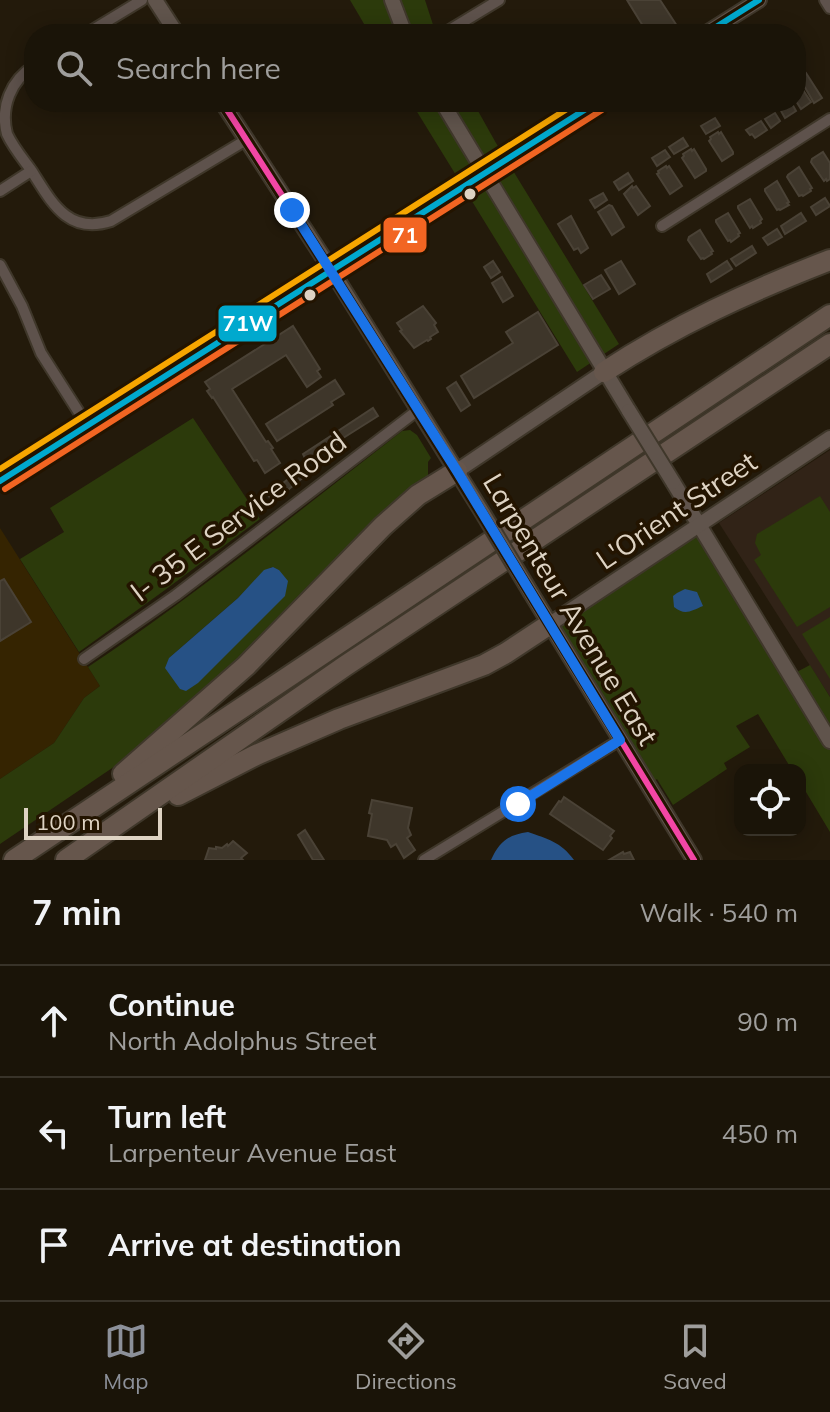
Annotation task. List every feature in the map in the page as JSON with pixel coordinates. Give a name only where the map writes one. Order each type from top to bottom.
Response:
[{"type":"highway","points":[[604,372],[715,308],[830,260]]},
{"type":"highway","points":[[14,860],[830,315]]},
{"type":"highway","points":[[66,860],[345,666],[830,344]]},
{"type":"highway","points":[[61,828],[246,666],[383,526],[418,495],[457,471]]},
{"type":"highway","points":[[107,832],[270,749],[339,719],[484,665],[550,624]]},
{"type":"street","points":[[102,24],[142,0]]},
{"type":"street","points":[[155,0],[171,24]]},
{"type":"street","points":[[392,0],[401,24]]},
{"type":"street","points":[[459,24],[499,0]]},
{"type":"street","points":[[721,24],[759,0]]},
{"type":"street","points":[[825,0],[830,8]]},
{"type":"street","points":[[24,73],[11,87],[4,103],[4,123],[12,142],[51,202],[64,215],[82,223],[102,223],[122,214],[246,140]]},
{"type":"street","name":"Larpenteur Avenue East","points":[[228,112],[457,471],[694,860]]},
{"type":"street","points":[[448,112],[830,741]]},
{"type":"street","points":[[0,481],[581,112]]},
{"type":"street","points":[[662,226],[830,119]]},
{"type":"street","points":[[0,191],[31,171]]},
{"type":"street","points":[[0,265],[22,306],[41,353],[87,425]]},
{"type":"street","points":[[457,471],[604,372]]},
{"type":"street","name":"I- 35 E Service Road","points":[[84,659],[176,595],[418,410]]},
{"type":"street","name":"L'Orient Street","points":[[550,624],[830,438]]},
{"type":"street","points":[[424,860],[620,740]]},
{"type":"shaded area","points":[[830,450],[830,697],[719,523]]},
{"type":"shaded area","points":[[0,528],[100,686],[84,698],[54,743],[0,779]]},
{"type":"green space","points":[[350,0],[425,0],[433,24],[364,24]]},
{"type":"green space","points":[[417,112],[479,112],[619,344],[577,372]]},
{"type":"green space","points":[[193,418],[260,519],[79,652],[20,559],[64,532],[50,508]]},
{"type":"green space","points":[[410,430],[417,435],[431,458],[428,478],[375,519],[296,608],[155,739],[0,844],[0,779],[54,743],[84,698],[100,686],[88,667],[208,581],[402,431]],"holes":[[[272,567],[279,570],[169,658],[264,571]]]},
{"type":"green space","points":[[820,496],[830,512],[830,607],[797,627],[754,560],[761,555],[755,543],[757,534]]},
{"type":"green space","points":[[699,526],[791,675],[810,665],[830,697],[830,832],[806,792],[806,764],[788,764],[758,714],[736,726],[750,747],[724,763],[727,769],[673,805],[657,779],[648,785],[550,624]]},
{"type":"green space","points":[[830,617],[830,679],[802,634]]},
{"type":"water","points":[[273,567],[288,581],[285,596],[198,683],[186,691],[180,689],[165,668],[169,658],[238,598],[264,570]]},
{"type":"water","points":[[685,589],[697,592],[703,606],[685,612],[674,607],[673,596]]},
{"type":"water","points":[[528,832],[559,845],[574,860],[491,860],[505,840]]},
{"type":"building","points":[[627,0],[660,0],[676,24],[642,24]]},
{"type":"building","points":[[806,73],[822,98],[814,103],[806,89]]},
{"type":"building","points":[[775,113],[780,121],[771,128],[765,119]]},
{"type":"building","points":[[715,118],[720,126],[706,134],[701,126]]},
{"type":"building","points":[[761,121],[767,130],[755,138],[746,130]]},
{"type":"building","points":[[718,132],[733,152],[722,161],[709,141]]},
{"type":"building","points":[[683,138],[688,146],[674,154],[669,147]]},
{"type":"building","points":[[691,149],[706,169],[695,178],[682,158]]},
{"type":"building","points":[[665,150],[670,157],[657,166],[652,158]]},
{"type":"building","points":[[823,152],[830,163],[830,179],[827,181],[811,162]]},
{"type":"building","points":[[666,166],[682,186],[670,194],[657,174]]},
{"type":"building","points":[[799,167],[812,188],[803,196],[799,196],[787,177]]},
{"type":"building","points":[[628,173],[633,181],[619,190],[614,182]]},
{"type":"building","points":[[777,181],[789,202],[780,210],[765,191]]},
{"type":"building","points":[[636,186],[650,206],[638,215],[624,194]]},
{"type":"building","points":[[603,193],[607,200],[595,208],[590,200]]},
{"type":"building","points":[[825,198],[830,206],[816,215],[811,207]]},
{"type":"building","points":[[750,199],[762,219],[753,228],[738,208]]},
{"type":"building","points":[[609,205],[624,227],[612,235],[598,212]]},
{"type":"building","points":[[728,213],[740,233],[731,242],[716,222]]},
{"type":"building","points":[[801,213],[806,221],[785,234],[781,226]]},
{"type":"building","points":[[571,216],[588,248],[581,253],[578,248],[574,250],[558,224]]},
{"type":"building","points":[[777,229],[782,237],[768,245],[763,238]]},
{"type":"building","points":[[700,230],[713,251],[704,259],[688,240]]},
{"type":"building","points":[[752,246],[756,253],[736,266],[731,259]]},
{"type":"building","points":[[493,261],[500,272],[491,278],[484,267]]},
{"type":"building","points":[[621,261],[635,284],[619,294],[605,270]]},
{"type":"building","points":[[727,261],[732,269],[711,282],[707,274]]},
{"type":"building","points":[[601,275],[610,289],[593,299],[584,285]]},
{"type":"building","points":[[502,277],[513,296],[503,302],[492,283]]},
{"type":"building","points":[[423,306],[436,323],[438,332],[414,348],[397,323]]},
{"type":"building","points":[[538,312],[558,345],[474,398],[461,376],[513,343],[506,332]]},
{"type":"building","points":[[293,326],[320,369],[317,371],[321,377],[307,387],[286,355],[232,389],[280,463],[265,473],[207,391],[210,389],[205,382]]},
{"type":"building","points":[[335,380],[344,394],[331,402],[333,405],[277,441],[266,424]]},
{"type":"building","points":[[456,382],[470,405],[461,411],[447,388]]},
{"type":"building","points":[[373,408],[378,416],[340,440],[335,433]]},
{"type":"building","points":[[334,434],[339,442],[307,462],[303,454]]},
{"type":"building","points":[[306,465],[311,471],[273,502],[268,495]]},
{"type":"building","points":[[4,579],[31,622],[0,641],[0,581]]},
{"type":"building","points":[[564,797],[614,831],[603,850],[550,814]]},
{"type":"building","points":[[372,800],[412,808],[408,828],[411,835],[407,838],[415,850],[404,858],[396,844],[391,847],[387,840],[368,836]]},
{"type":"building","points":[[305,830],[324,860],[313,860],[298,835]]},
{"type":"building","points":[[233,841],[247,853],[241,858],[243,860],[205,860],[209,848],[222,848]]},
{"type":"building","points":[[623,852],[630,852],[634,860],[609,860]]},
{"type":"transit line","name":"71W","points":[[721,24],[759,0]]},
{"type":"transit line","points":[[228,112],[402,385],[694,860]]},
{"type":"transit line","points":[[0,469],[562,112]]},
{"type":"transit line","name":"71W","points":[[0,481],[581,112]]},
{"type":"transit line","name":"71","points":[[5,489],[599,112]]},
{"type":"route","points":[[292,210],[457,471],[620,740],[518,804]]}]
